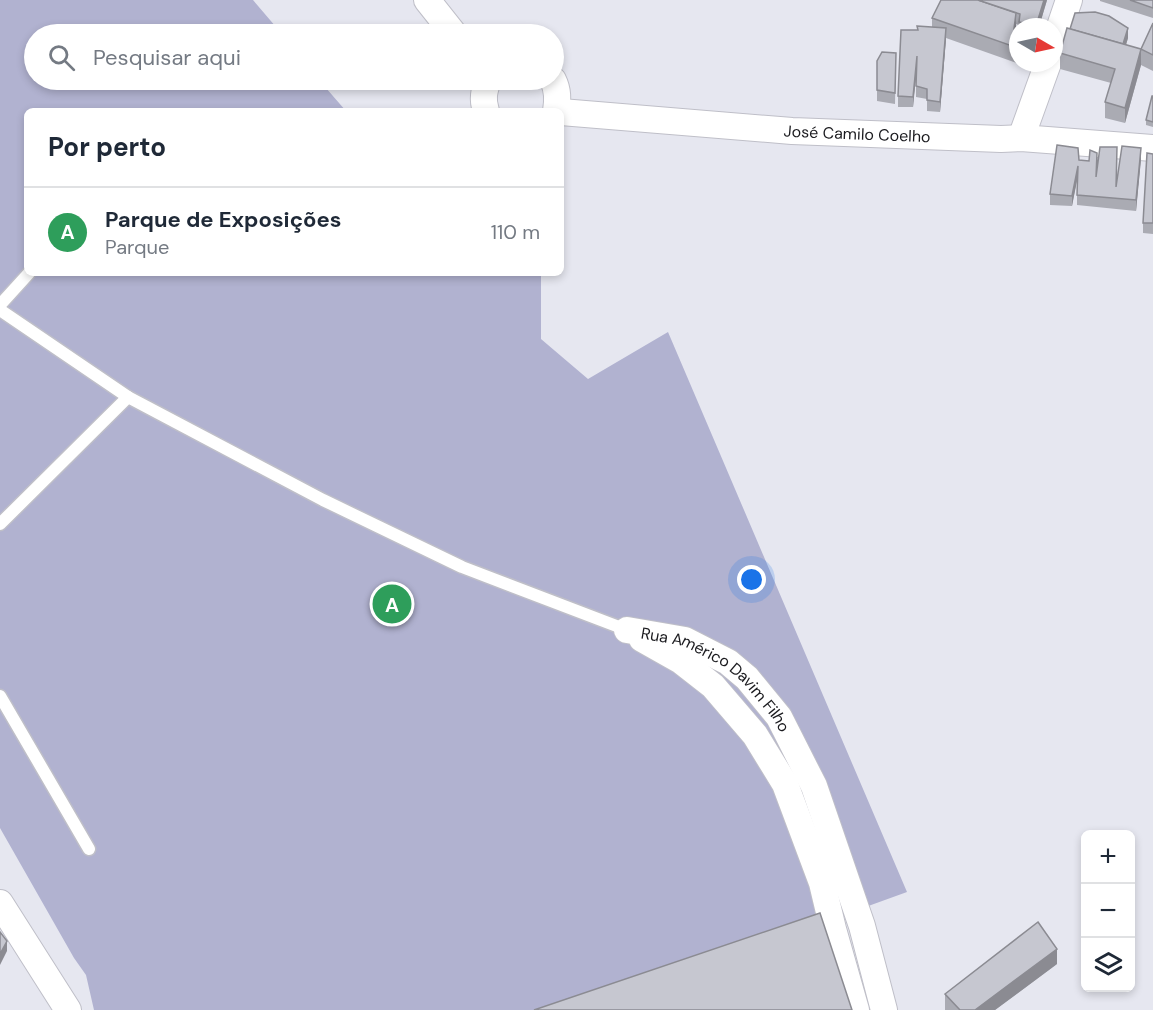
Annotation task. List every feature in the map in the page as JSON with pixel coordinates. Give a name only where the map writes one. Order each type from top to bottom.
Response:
[{"type":"street","points":[[427,0],[446,24]]},
{"type":"street","points":[[1063,19],[1070,0]]},
{"type":"street","points":[[1021,138],[1044,72]]},
{"type":"street","points":[[484,90],[485,108]]},
{"type":"street","points":[[556,90],[556,108]]},
{"type":"street","name":"José Camilo Coelho","points":[[564,112],[792,130],[1021,138],[1153,148]]},
{"type":"street","name":"Rua Américo Davim Filho","points":[[627,630],[685,640],[728,662],[747,678],[779,717],[814,786],[862,926],[884,1010]]},
{"type":"street","name":"Rua Américo Davim Filho","points":[[627,630],[681,661],[712,686],[755,735],[785,784],[822,883],[853,998]]},
{"type":"street","points":[[0,903],[54,1003]]},
{"type":"street","points":[[853,998],[875,977]]},
{"type":"lane","points":[[0,305],[26,276]]},
{"type":"lane","points":[[0,310],[128,397],[323,500],[462,567],[627,630]]},
{"type":"lane","points":[[0,524],[128,397]]},
{"type":"lane","points":[[0,696],[89,849]]},
{"type":"shaded area","points":[[0,0],[253,0],[273,24],[24,24],[24,90],[328,90],[343,108],[24,108],[24,276],[541,276],[541,339],[588,379],[668,332],[907,892],[581,1010],[94,1010],[86,975],[0,828]]},
{"type":"building","points":[[941,0],[978,0],[1016,13],[1015,18],[1009,18],[1009,45],[932,18]]},
{"type":"building","points":[[978,0],[1044,0],[1038,18],[1020,18],[1020,14]]},
{"type":"building","points":[[1130,0],[1153,0],[1153,8]]},
{"type":"building","points":[[1095,12],[1109,16],[1128,28],[1123,44],[1070,29],[1075,13]]},
{"type":"building","points":[[1153,23],[1153,55],[1141,49]]},
{"type":"building","points":[[917,26],[946,28],[940,102],[927,100],[927,89],[916,86],[917,56],[913,97],[898,96],[901,30],[918,30]]},
{"type":"building","points":[[1067,28],[1141,49],[1125,108],[1105,102],[1115,69],[1063,54]]},
{"type":"building","points":[[882,52],[896,53],[895,93],[877,90],[877,61]]},
{"type":"building","points":[[1153,96],[1153,122],[1146,120]]},
{"type":"building","points":[[1057,145],[1078,148],[1079,160],[1089,161],[1090,150],[1097,153],[1096,177],[1100,147],[1117,147],[1116,187],[1122,146],[1141,148],[1136,200],[1077,195],[1078,166],[1072,196],[1050,194]]},
{"type":"building","points":[[1147,153],[1153,154],[1153,223],[1143,223]]},
{"type":"building","points":[[820,913],[852,1010],[534,1010]]},
{"type":"building","points":[[1038,922],[1057,949],[975,1010],[960,1010],[945,994]]},
{"type":"building","points":[[0,932],[7,941],[0,954]]},
{"type":"place","name":"Parque de Exposições","points":[[392,604]]}]
